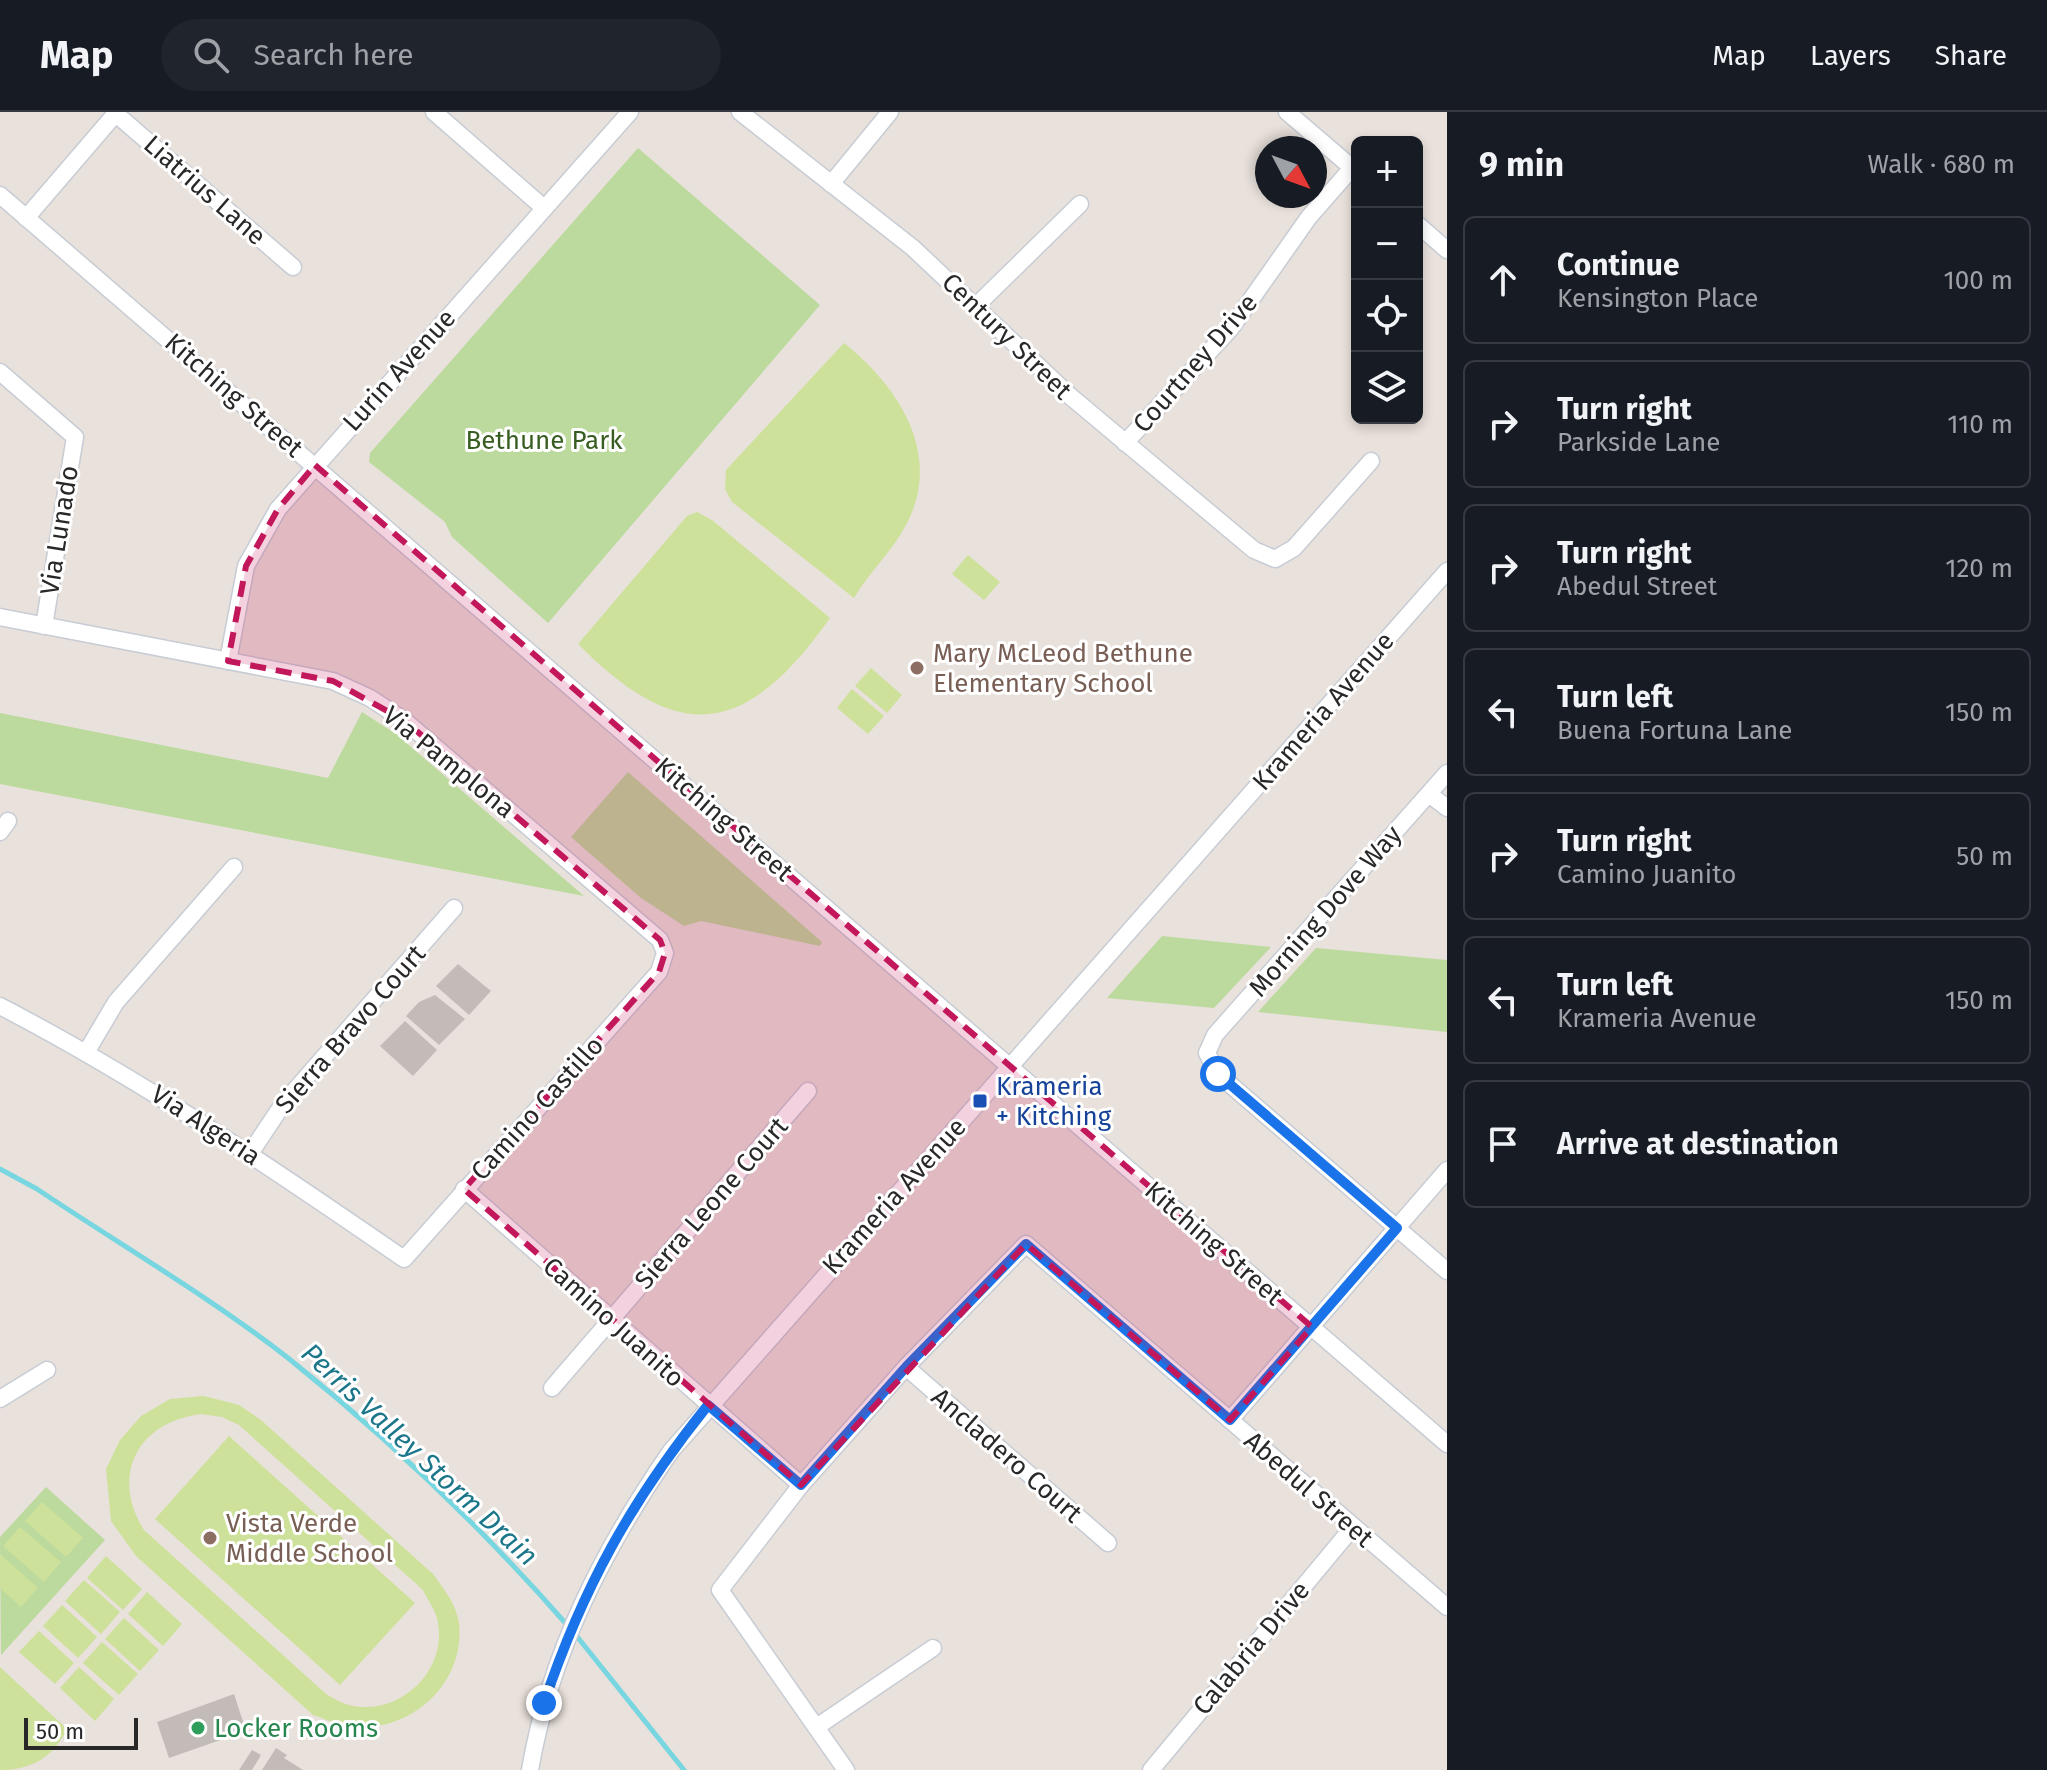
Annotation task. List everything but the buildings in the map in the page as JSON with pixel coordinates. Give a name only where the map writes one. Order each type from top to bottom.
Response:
[{"type":"street","points":[[434,112],[544,208]]},
{"type":"street","name":"Lurin Avenue","points":[[228,661],[246,566],[278,509],[630,112]]},
{"type":"street","name":"Century Street","points":[[740,112],[913,248],[1033,363],[1254,550],[1275,559],[1294,548],[1371,461]]},
{"type":"street","points":[[831,184],[890,112]]},
{"type":"street","points":[[1287,112],[1351,167]]},
{"type":"street","points":[[26,218],[117,113]]},
{"type":"street","name":"Liatrius Lane","points":[[117,113],[293,267]]},
{"type":"street","name":"Courtney Drive","points":[[1125,443],[1231,328],[1309,217],[1351,174]]},
{"type":"street","name":"Kitching Street","points":[[0,195],[1447,1444]]},
{"type":"street","points":[[976,306],[1080,204]]},
{"type":"street","points":[[1423,229],[1447,250]]},
{"type":"street","name":"Via Lunado","points":[[0,372],[75,437],[44,626]]},
{"type":"street","name":"Krameria Avenue","points":[[530,1770],[558,1664],[586,1592],[634,1504],[708,1405],[1447,571]]},
{"type":"street","name":"Via Pamplona","points":[[0,617],[333,681],[370,698],[405,721],[660,940],[665,953]]},
{"type":"street","name":"Morning Dove Way","points":[[1397,1228],[1218,1074],[1207,1053],[1215,1035],[1447,773]]},
{"type":"street","points":[[1429,794],[1447,808]]},
{"type":"street","points":[[87,1051],[116,1002],[234,867]]},
{"type":"street","name":"Sierra Bravo Court","points":[[251,1152],[283,1104],[454,908]]},
{"type":"street","name":"Camino Castillo","points":[[404,1259],[659,972],[665,953]]},
{"type":"street","name":"Via Algeria","points":[[0,1006],[87,1051],[251,1152],[404,1259]]},
{"type":"street","name":"Sierra Leone Court","points":[[552,1388],[808,1091]]},
{"type":"street","points":[[1230,1420],[1447,1170]]},
{"type":"street","name":"Camino Juanito","points":[[464,1189],[801,1485]]},
{"type":"street","points":[[1397,1228],[1447,1271]]},
{"type":"street","name":"Abedul Street","points":[[906,1367],[1026,1244],[1447,1607]]},
{"type":"street","points":[[846,1770],[720,1590],[801,1485],[906,1367]]},
{"type":"street","name":"Ancladero Court","points":[[906,1367],[1108,1543]]},
{"type":"street","points":[[0,1399],[47,1370]]},
{"type":"street","name":"Calabria Drive","points":[[1151,1770],[1353,1527]]},
{"type":"street","points":[[818,1726],[933,1648]]},
{"type":"highlighted area","points":[[315,465],[1312,1327],[1230,1420],[1026,1244],[801,1485],[464,1189],[659,972],[665,953],[660,940],[405,721],[333,681],[228,661],[246,566],[278,509]]},
{"type":"green space","name":"Bethune Park","points":[[638,148],[820,305],[548,623],[452,537],[445,522],[369,462],[370,453]]},
{"type":"green space","points":[[844,343],[882,379],[897,400],[917,447],[920,471],[917,497],[907,523],[854,598],[732,502],[725,489],[726,470]]},
{"type":"green space","points":[[697,512],[712,520],[830,618],[800,657],[770,686],[741,705],[712,714],[681,712],[649,700],[615,678],[578,644],[687,516]]},
{"type":"green space","points":[[968,555],[1000,582],[984,600],[952,574]]},
{"type":"green space","points":[[871,668],[902,695],[887,713],[855,686]]},
{"type":"green space","points":[[852,689],[884,716],[868,734],[837,708]]},
{"type":"green space","points":[[362,712],[396,734],[584,896],[0,784],[0,713],[328,778]]},
{"type":"green space","points":[[628,772],[822,942],[820,946],[701,921],[684,926],[641,898],[571,837]]},
{"type":"green space","points":[[1162,936],[1271,947],[1214,1008],[1107,998]]},
{"type":"green space","points":[[1316,948],[1447,960],[1447,1032],[1258,1012]]},
{"type":"green space","points":[[204,1396],[239,1405],[261,1420],[433,1574],[455,1609],[459,1623],[459,1646],[452,1668],[441,1687],[426,1703],[388,1724],[366,1727],[343,1725],[313,1715],[136,1556],[111,1521],[106,1469],[120,1440],[141,1416],[170,1399]],"holes":[[[201,1414],[222,1417],[239,1425],[423,1590],[437,1618],[439,1637],[436,1655],[417,1686],[403,1697],[368,1707],[346,1704],[326,1694],[144,1530],[134,1510],[130,1472],[146,1440],[160,1428],[179,1419]]]},
{"type":"green space","points":[[229,1436],[415,1603],[340,1685],[155,1519]]},
{"type":"green space","points":[[46,1487],[105,1540],[1,1655],[0,1537]]},
{"type":"green space","points":[[42,1502],[83,1538],[66,1557],[25,1521]]},
{"type":"green space","points":[[20,1527],[61,1562],[44,1582],[3,1546]]},
{"type":"green space","points":[[0,1554],[38,1588],[21,1607],[0,1588]]},
{"type":"green space","points":[[106,1556],[142,1589],[123,1610],[87,1578]]},
{"type":"green space","points":[[84,1580],[120,1612],[101,1634],[65,1601]]},
{"type":"green space","points":[[147,1592],[182,1624],[163,1646],[128,1614]]},
{"type":"green space","points":[[62,1605],[97,1637],[78,1658],[43,1626]]},
{"type":"green space","points":[[124,1618],[159,1650],[140,1671],[105,1639]]},
{"type":"green space","points":[[39,1631],[74,1663],[55,1684],[19,1652]]},
{"type":"green space","points":[[102,1642],[138,1674],[119,1695],[83,1663]]},
{"type":"green space","points":[[0,1667],[67,1729],[48,1755],[21,1768],[0,1770]]},
{"type":"green space","points":[[79,1667],[114,1699],[95,1721],[60,1688]]},
{"type":"waterway","name":"Perris Valley Storm Drain","points":[[0,1169],[37,1189],[164,1271],[288,1358],[434,1486],[568,1626]]},
{"type":"waterway","name":"Perris Valley Storm Drain","points":[[575,1634],[684,1770]]},
{"type":"place","name":"Mary McLeod Bethune Elementary School","points":[[917,668]]},
{"type":"place","name":"Krameria + Kitching","points":[[980,1101]]},
{"type":"place","name":"Vista Verde Middle School","points":[[210,1538]]},
{"type":"place","name":"Locker Rooms","points":[[198,1728]]},
{"type":"route","points":[[544,1703],[586,1592],[634,1504],[708,1405],[801,1485],[906,1367],[1026,1244],[1230,1420],[1397,1228],[1218,1074]]}]
